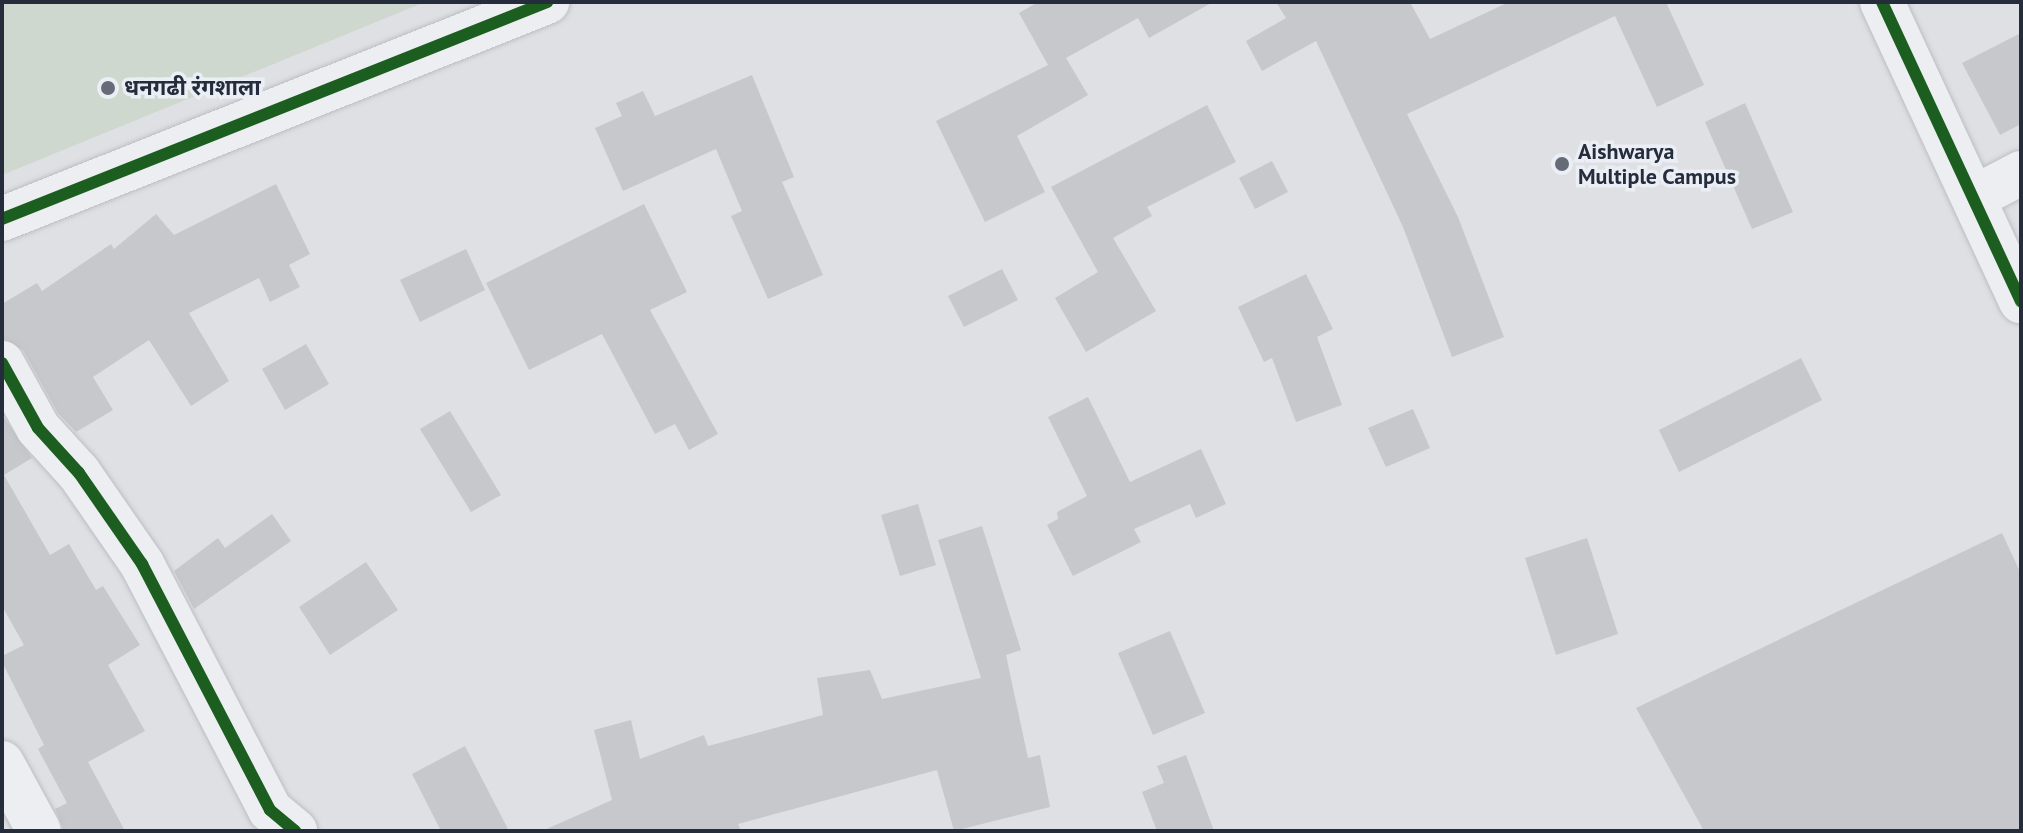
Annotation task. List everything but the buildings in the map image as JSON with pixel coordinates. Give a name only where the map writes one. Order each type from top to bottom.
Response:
[{"type":"street","points":[[2,219],[547,2]]},
{"type":"street","points":[[1882,2],[2021,301]]},
{"type":"street","points":[[1975,197],[2021,173]]},
{"type":"street","points":[[2,363],[38,428],[79,473],[142,564],[264,799],[295,831]]},
{"type":"street","points":[[2,763],[39,831]]},
{"type":"shaded area","name":"धनगढी रंगशाला","points":[[2,2],[425,2],[2,175]]},
{"type":"cycle path","points":[[2,219],[547,2]]},
{"type":"cycle path","points":[[1882,2],[2021,301]]},
{"type":"cycle path","points":[[2,363],[38,428],[79,473],[142,564],[270,810],[295,831]]},
{"type":"place","name":"धनगढी रंगशाला","points":[[108,88]]},
{"type":"place","name":"Aishwarya Multiple Campus","points":[[1562,164]]}]
